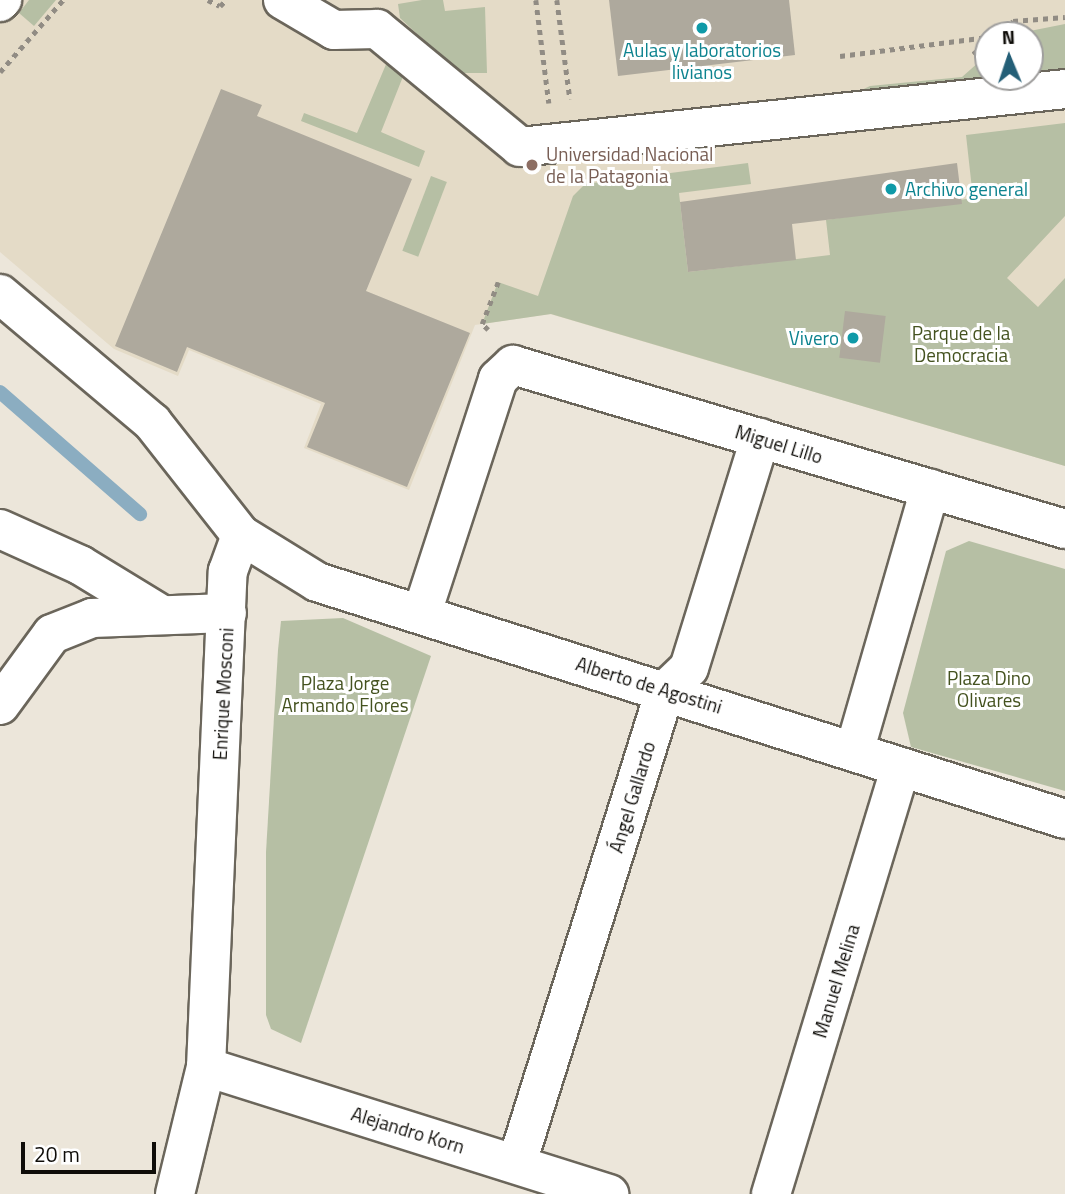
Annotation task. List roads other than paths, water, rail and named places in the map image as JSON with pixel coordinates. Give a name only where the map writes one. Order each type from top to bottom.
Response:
[{"type":"street","points":[[283,0],[334,30],[377,29],[520,147],[1065,89]]},
{"type":"street","points":[[0,294],[152,422],[241,535]]},
{"type":"street","name":"Miguel Lillo","points":[[422,613],[498,379],[521,365],[1065,529]]},
{"type":"street","name":"Ángel Gallardo","points":[[517,1163],[665,691],[688,668],[760,438]]},
{"type":"street","points":[[855,750],[930,489]]},
{"type":"street","points":[[0,529],[80,565],[162,615]]},
{"type":"street","name":"Enrique Mosconi","points":[[174,1194],[206,1067],[228,571],[241,535]]},
{"type":"street","name":"Alberto de Agostini","points":[[241,535],[317,582],[855,750],[1065,819]]},
{"type":"street","points":[[0,705],[52,635],[92,618],[227,613]]},
{"type":"street","name":"Manuel Melina","points":[[771,1194],[901,767]]},
{"type":"street","name":"Alejandro Korn","points":[[206,1067],[610,1194]]},
{"type":"waterway","points":[[0,392],[140,514]]},
{"type":"place","name":"Aulas y laboratorios livianos","points":[[702,28]]},
{"type":"place","name":"Universidad Nacional de la Patagonia","points":[[532,165]]},
{"type":"place","name":"Archivo general","points":[[891,189]]},
{"type":"place","name":"Vivero","points":[[853,338]]},
{"type":"park label","name":"Parque de la Democracia","points":[[961,344]]},
{"type":"park label","name":"Plaza Dino Olivares","points":[[989,689]]},
{"type":"park label","name":"Plaza Jorge Armando Flores","points":[[345,694]]}]
